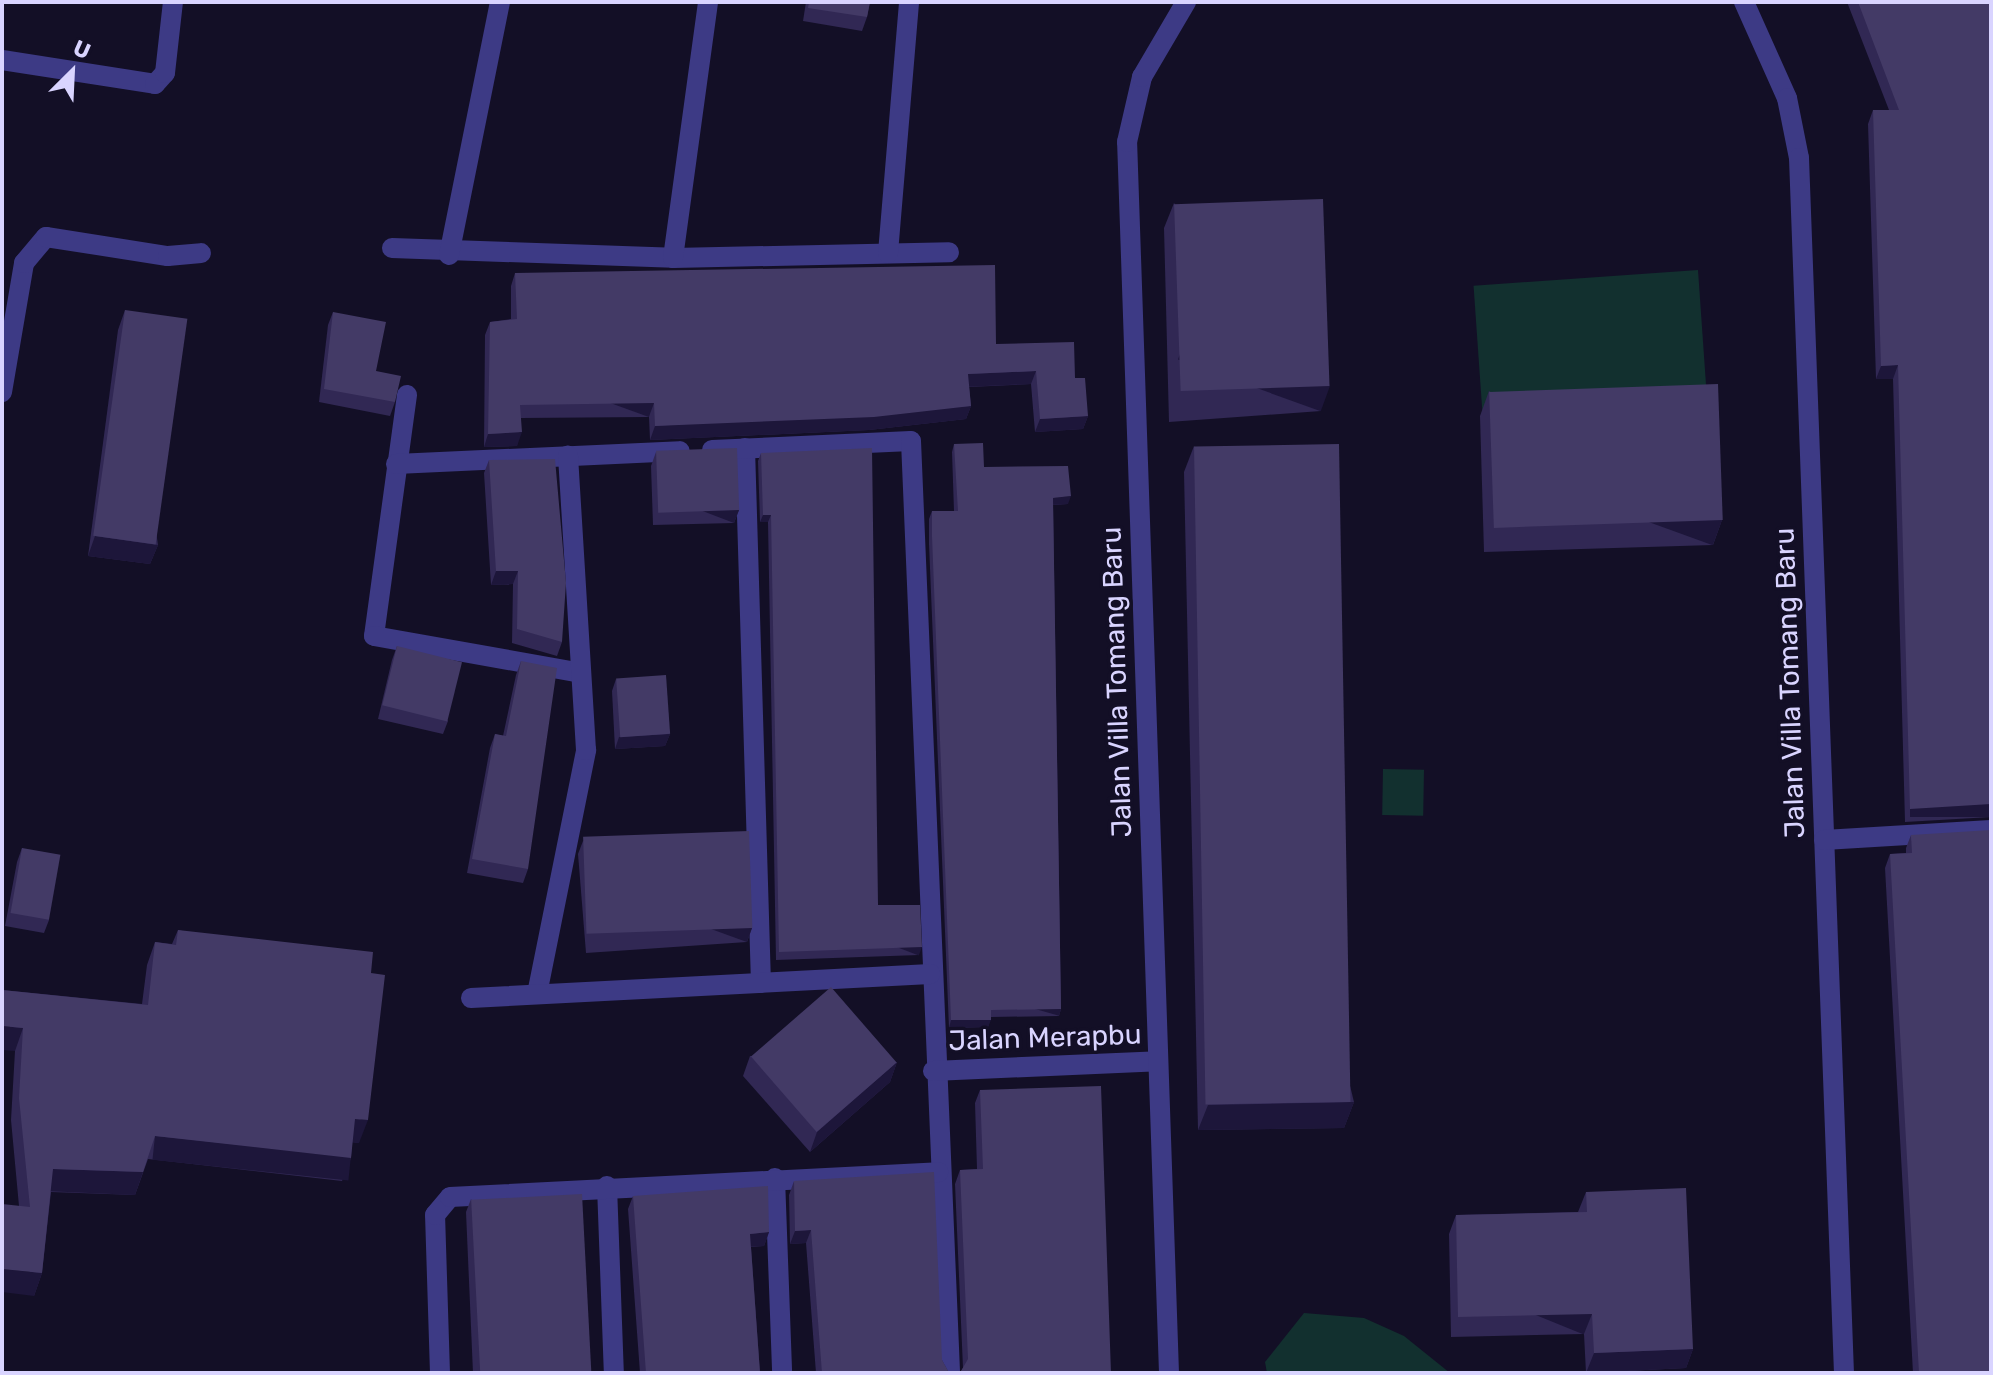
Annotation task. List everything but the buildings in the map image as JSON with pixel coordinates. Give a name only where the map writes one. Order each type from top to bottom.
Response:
[{"type":"street","points":[[2,60],[155,84],[165,73],[173,2]]},
{"type":"street","points":[[449,255],[500,2]]},
{"type":"street","points":[[673,258],[708,2]]},
{"type":"street","points":[[888,253],[909,2]]},
{"type":"street","name":"Jalan Villa Tomang Baru","points":[[1169,1373],[1127,142],[1142,77],[1186,2]]},
{"type":"street","name":"Jalan Villa Tomang Baru","points":[[1744,2],[1787,98],[1799,158],[1844,1373]]},
{"type":"street","points":[[2,392],[24,263],[46,237],[168,256],[201,253]]},
{"type":"street","points":[[392,248],[449,255],[673,258],[949,252]]},
{"type":"street","points":[[407,395],[374,636],[581,673]]},
{"type":"street","points":[[396,464],[911,441],[933,1071],[950,1373]]},
{"type":"street","points":[[745,448],[761,983]]},
{"type":"street","points":[[537,994],[586,750],[568,456]]},
{"type":"street","points":[[1824,840],[1991,830]]},
{"type":"street","points":[[471,998],[930,974]]},
{"type":"street","name":"Jalan Merapbu","points":[[933,1071],[1158,1061]]},
{"type":"street","points":[[440,1373],[435,1215],[441,1205],[462,1194],[938,1172]]},
{"type":"street","points":[[775,1178],[782,1373]]},
{"type":"street","points":[[607,1186],[614,1373]]},
{"type":"green space","points":[[1698,270],[1708,409],[1483,424],[1474,286]]},
{"type":"green space","points":[[1383,769],[1424,770],[1423,816],[1382,815]]},
{"type":"green space","points":[[1304,1313],[1364,1318],[1404,1336],[1450,1373],[1267,1373],[1265,1362]]}]
